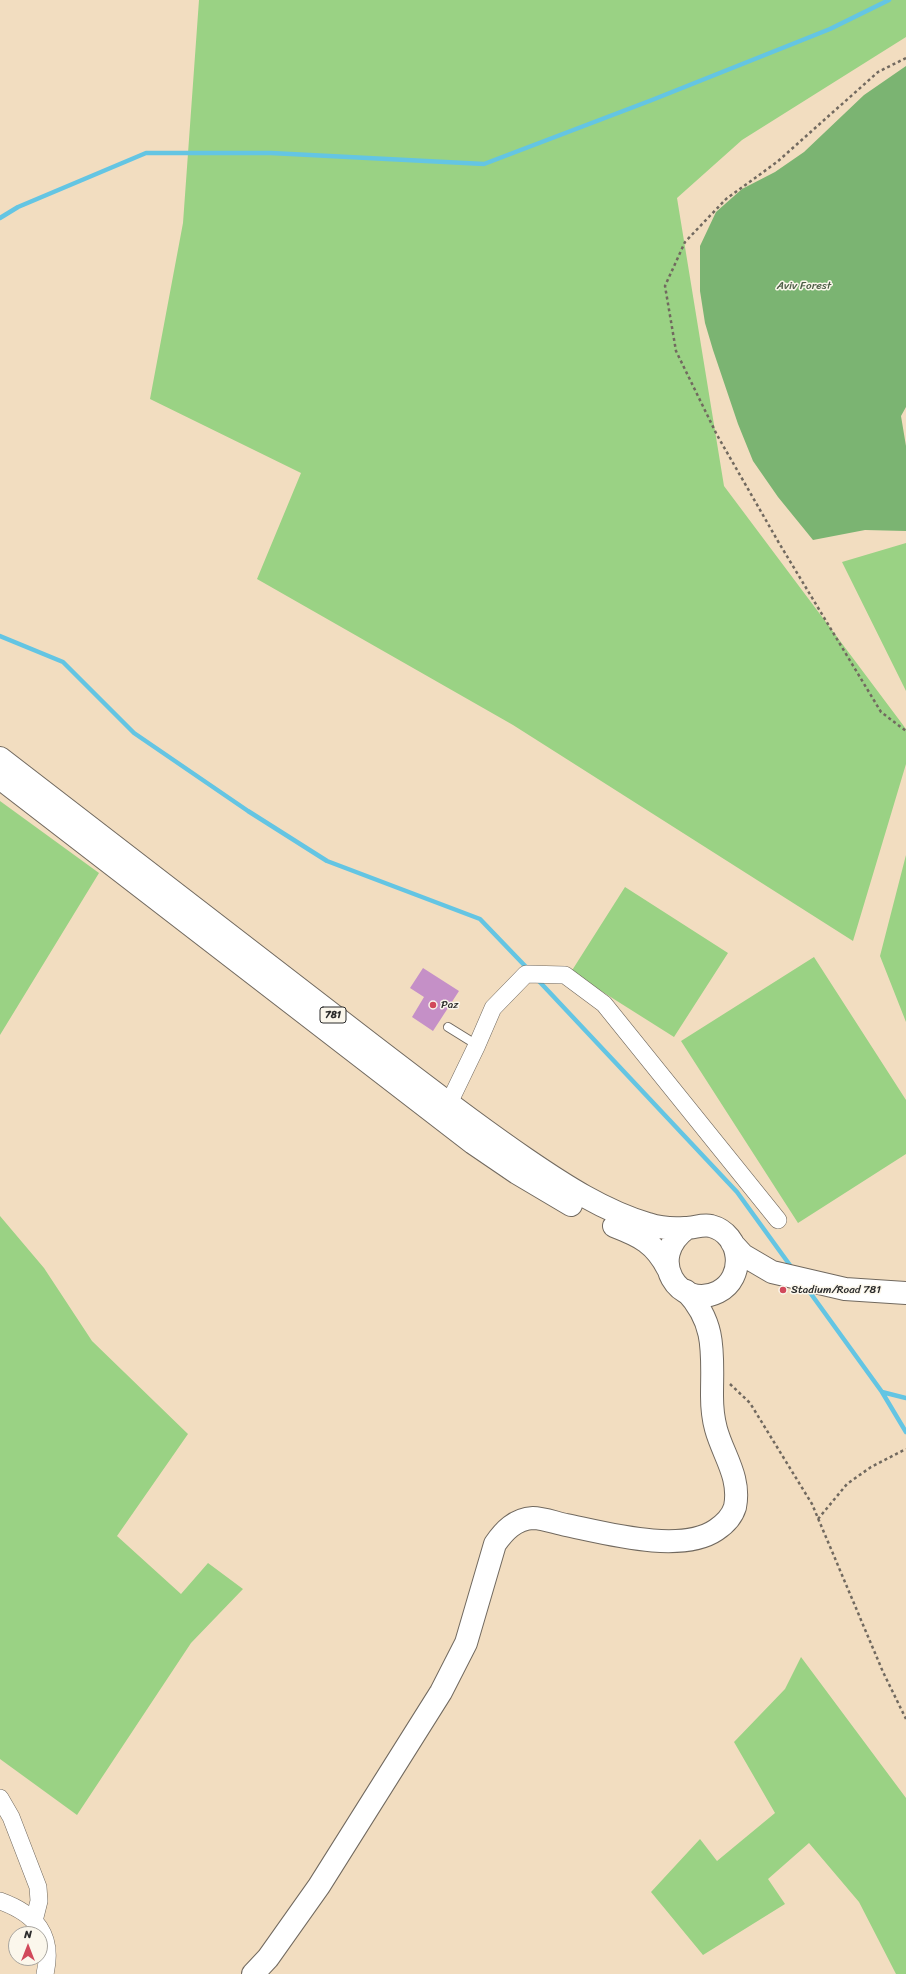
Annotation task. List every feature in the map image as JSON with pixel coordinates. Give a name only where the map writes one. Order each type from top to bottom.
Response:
[{"type":"main road","name":"781","points":[[0,758],[449,1104],[545,1172],[597,1203],[644,1223],[662,1228],[687,1228]]},
{"type":"main road","name":"781","points":[[0,778],[452,1127],[511,1169],[542,1188],[572,1205],[644,1240],[656,1248],[668,1269]]},
{"type":"main road","points":[[253,1974],[268,1958],[319,1886],[441,1692],[466,1643],[495,1544],[503,1531],[514,1524],[533,1518],[623,1537],[660,1542],[694,1538],[712,1533],[722,1526],[732,1515],[736,1494],[730,1461],[716,1429],[712,1406],[714,1368],[706,1319],[697,1303],[673,1280],[668,1269],[667,1257],[670,1245],[678,1235],[687,1228],[700,1225],[710,1226],[721,1230],[743,1255],[772,1272],[845,1289],[906,1293]]},
{"type":"main road","points":[[710,1338],[716,1302],[737,1269],[738,1258],[732,1243]]},
{"type":"main road","points":[[686,1291],[692,1294],[705,1296],[715,1293],[726,1286],[752,1277],[780,1274]]},
{"type":"street","points":[[452,1127],[448,1114],[449,1104],[493,1008],[526,974],[565,975],[604,1004],[778,1220]]},
{"type":"street","points":[[0,1798],[11,1816],[38,1887],[38,1901],[34,1922]]},
{"type":"street","points":[[0,1901],[30,1916],[46,1940],[49,1957],[45,1974]]},
{"type":"lane","points":[[448,1026],[477,1045]]},
{"type":"path","points":[[906,58],[878,72],[777,162],[726,199],[685,242],[665,286],[676,351],[717,435],[779,543],[882,712],[906,731]]},
{"type":"path","points":[[714,1368],[750,1403],[812,1504],[883,1672],[906,1719]]},
{"type":"path","points":[[818,1519],[847,1484],[871,1467],[906,1449]]},
{"type":"green space","points":[[199,0],[906,0],[906,37],[742,140],[677,198],[724,486],[906,729],[906,764],[853,941],[513,725],[257,579],[301,473],[150,399],[183,223]]},
{"type":"green space","name":"Aviv Forest","points":[[906,66],[906,407],[901,416],[906,446],[906,531],[865,530],[813,540],[778,497],[753,461],[738,424],[705,323],[700,291],[700,246],[716,212],[742,189],[775,172],[804,152],[864,95]]},
{"type":"green space","points":[[906,543],[906,691],[842,562]]},
{"type":"green space","points":[[0,801],[99,873],[0,1035]]},
{"type":"green space","points":[[906,855],[906,1022],[880,956]]},
{"type":"green space","points":[[625,887],[728,953],[674,1037],[571,972]]},
{"type":"green space","points":[[814,957],[906,1100],[906,1154],[798,1223],[681,1041]]},
{"type":"green space","points":[[0,1216],[44,1268],[92,1341],[188,1434],[117,1536],[181,1594],[208,1563],[243,1589],[191,1643],[77,1815],[0,1759]]},
{"type":"green space","points":[[801,1657],[906,1798],[906,1974],[896,1974],[859,1902],[809,1843],[768,1879],[785,1904],[703,1955],[651,1892],[700,1839],[717,1861],[775,1813],[734,1742],[785,1689]]},
{"type":"building","points":[[423,968],[459,991],[433,1031],[412,1017],[424,997],[410,988]]},
{"type":"waterway","points":[[0,218],[18,207],[146,153],[271,153],[484,164],[652,100],[830,29],[889,0]]},
{"type":"waterway","points":[[0,636],[63,662],[134,733],[248,811],[327,861],[480,919],[528,969]]},
{"type":"waterway","points":[[537,979],[737,1192],[792,1268]]},
{"type":"waterway","points":[[806,1287],[882,1392],[906,1432]]},
{"type":"waterway","points":[[882,1392],[906,1398]]},
{"type":"place","name":"Paz","points":[[433,1005]]},
{"type":"place","name":"Stadium/Road 781","points":[[783,1290]]}]
